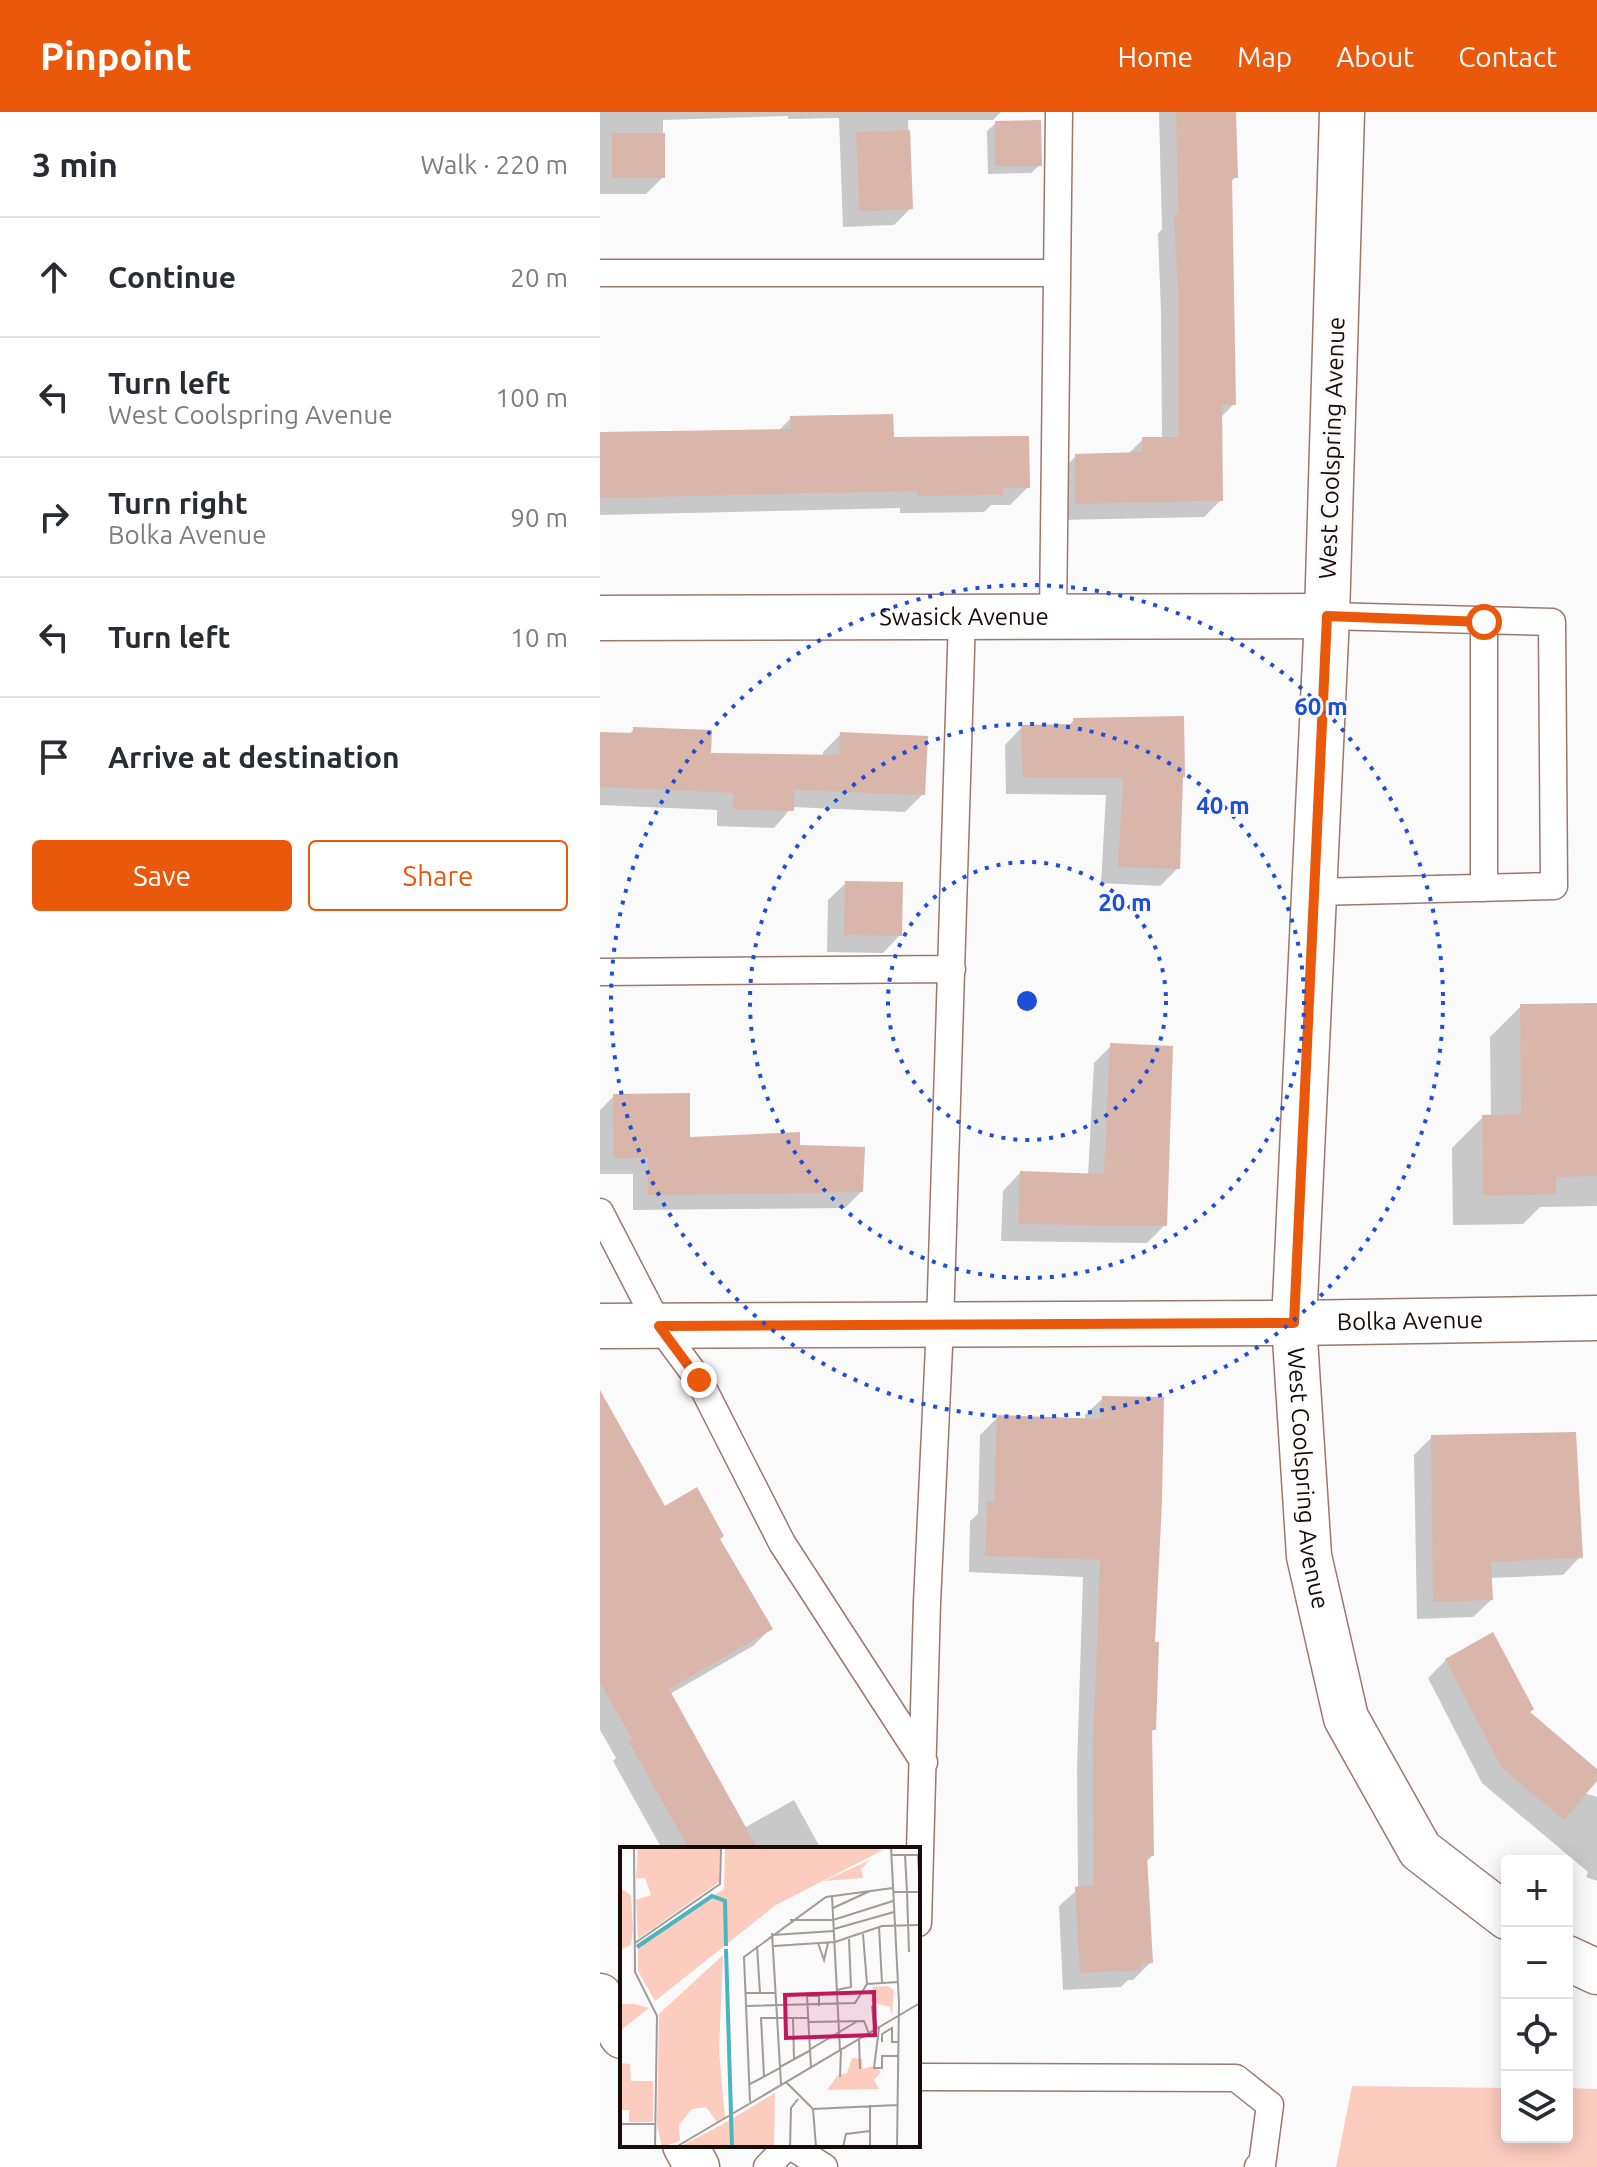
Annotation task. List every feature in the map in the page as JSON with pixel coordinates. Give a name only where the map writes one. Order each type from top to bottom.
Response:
[{"type":"street","name":"West Coolspring Avenue","points":[[1342,112],[1327,616],[1294,1323],[1309,1556],[1346,1718],[1420,1850],[1501,1912]]},
{"type":"street","name":"Swasick Avenue","points":[[600,618],[1327,616]]},
{"type":"street","name":"Bolka Avenue","points":[[600,1326],[1294,1323],[1597,1318]]},
{"type":"street","points":[[1573,1961],[1597,1972]]},
{"type":"street","points":[[686,2147],[697,2167]]},
{"type":"lane","points":[[1053,617],[1059,112]]},
{"type":"lane","points":[[600,273],[1057,273]]},
{"type":"lane","points":[[1314,892],[1554,886],[1552,622],[1327,616]]},
{"type":"lane","points":[[920,1869],[962,618]]},
{"type":"lane","points":[[1484,622],[1484,888]]},
{"type":"lane","points":[[600,972],[952,969]]},
{"type":"lane","points":[[600,1212],[659,1326],[699,1380],[782,1543],[924,1762]]},
{"type":"lane","points":[[920,2077],[1236,2078],[1270,2105],[1262,2165],[1258,2167]]},
{"type":"lane","points":[[767,2167],[787,2147]]},
{"type":"lane","points":[[792,2147],[824,2167]]},
{"type":"shaded area","points":[[1352,2086],[1501,2088],[1501,2143],[1573,2143],[1573,2088],[1597,2089],[1597,2167],[1336,2167]]},
{"type":"building","points":[[1176,112],[1236,112],[1238,178],[1232,178],[1236,405],[1222,405],[1223,501],[1075,504],[1075,454],[1142,452],[1142,437],[1178,437],[1178,293],[1174,215],[1178,214]]},
{"type":"building","points":[[1041,120],[1042,166],[995,166],[995,121]]},
{"type":"building","points":[[910,130],[913,209],[859,211],[856,132]]},
{"type":"building","points":[[612,133],[665,133],[665,178],[612,178]]},
{"type":"building","points":[[893,414],[894,437],[1029,436],[1030,488],[1003,488],[1003,495],[917,496],[917,491],[600,498],[600,432],[791,429],[790,416]]},
{"type":"building","points":[[1184,716],[1185,777],[1180,869],[1118,867],[1123,778],[1023,777],[1021,725],[1073,724],[1073,718]]},
{"type":"building","points":[[633,727],[712,730],[711,753],[839,755],[840,732],[928,736],[925,795],[794,790],[794,811],[733,809],[734,793],[600,787],[600,732],[633,733]]},
{"type":"building","points":[[845,881],[903,882],[902,936],[844,935]]},
{"type":"building","points":[[1597,1003],[1597,1176],[1556,1177],[1556,1194],[1483,1195],[1482,1115],[1521,1114],[1520,1004]]},
{"type":"building","points":[[1110,1043],[1173,1046],[1167,1226],[1018,1224],[1020,1171],[1104,1174]]},
{"type":"building","points":[[690,1093],[690,1137],[800,1132],[800,1145],[865,1147],[863,1192],[648,1195],[648,1158],[614,1158],[613,1094]]},
{"type":"building","points":[[600,1390],[665,1506],[697,1487],[724,1536],[720,1539],[773,1629],[669,1689],[757,1847],[688,1847],[600,1683]]},
{"type":"building","points":[[1102,1396],[1164,1397],[1155,1642],[1159,1642],[1156,1730],[1152,1730],[1154,1856],[1147,1856],[1153,1963],[1141,1964],[1141,1970],[1080,1973],[1075,1887],[1094,1885],[1093,1748],[1100,1560],[985,1556],[987,1501],[994,1502],[997,1415],[1101,1419]]},
{"type":"building","points":[[1576,1432],[1583,1558],[1491,1562],[1493,1600],[1433,1602],[1431,1435]]},
{"type":"building","points":[[1493,1632],[1534,1709],[1530,1712],[1597,1769],[1597,1781],[1564,1820],[1502,1768],[1445,1659]]},
{"type":"route","points":[[699,1380],[659,1326],[1294,1323],[1327,616],[1484,622]]}]
